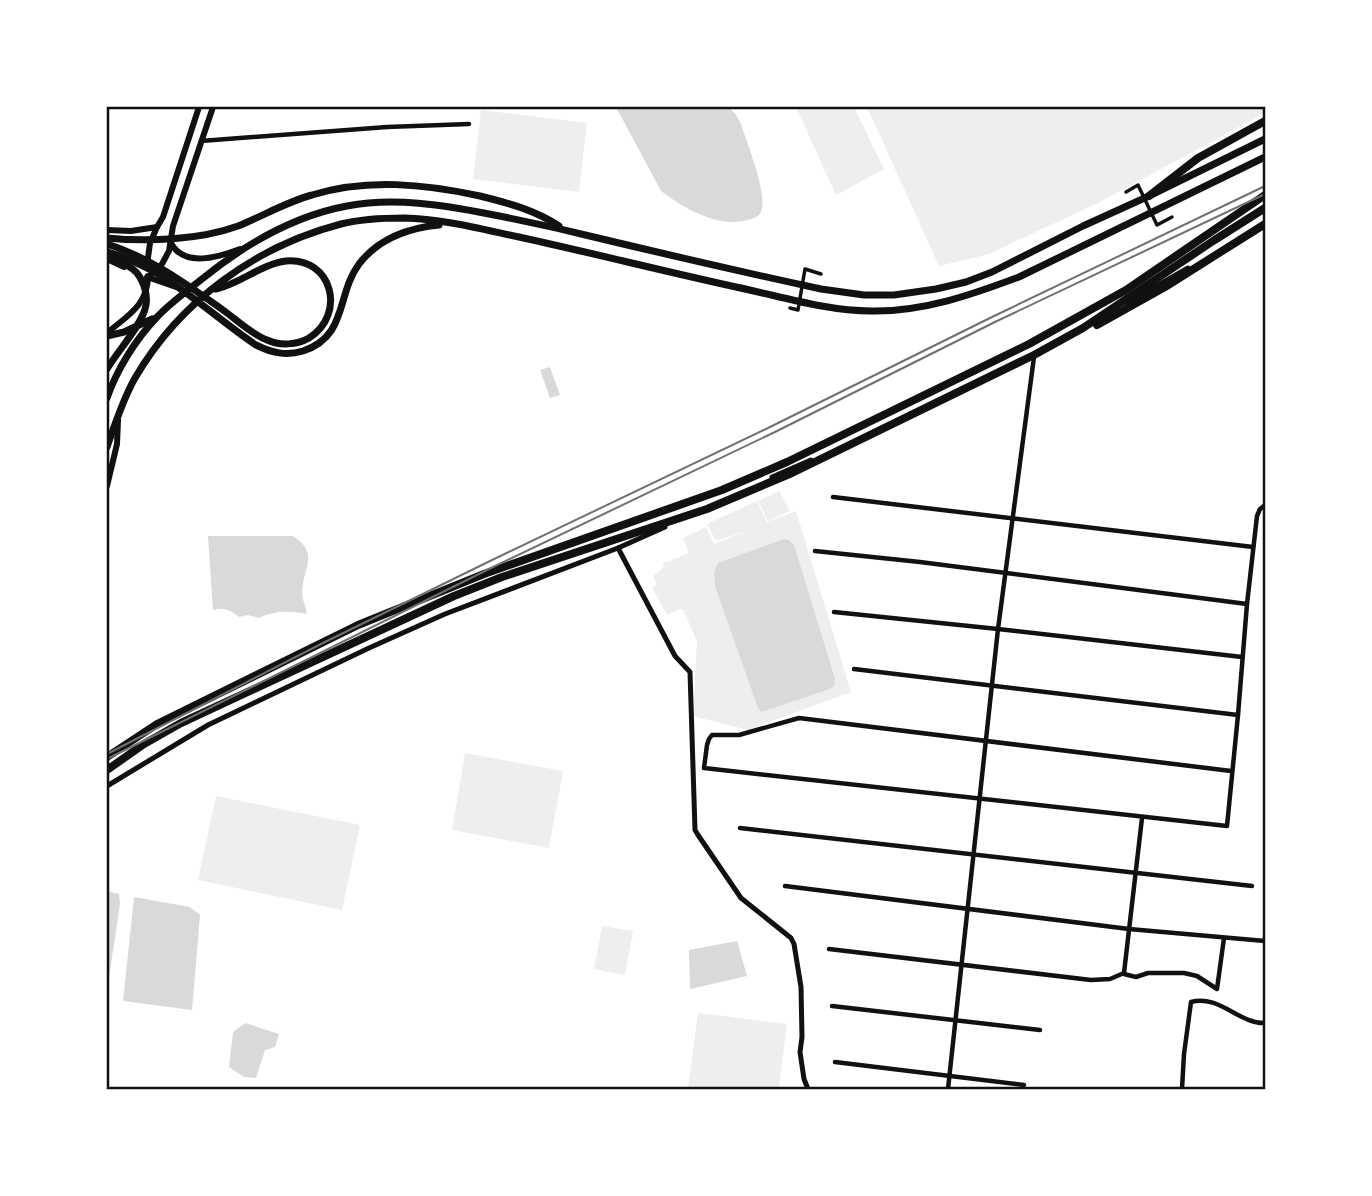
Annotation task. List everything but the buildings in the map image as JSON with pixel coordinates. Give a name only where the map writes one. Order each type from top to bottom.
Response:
[{"type":"highway","points":[[1149,197],[1198,158],[1265,121]]},
{"type":"highway","points":[[107,398],[127,357],[158,317],[187,291],[244,247],[315,214],[346,206],[373,202],[439,204],[563,229],[821,289],[864,295],[908,294],[966,282],[992,272],[1265,139]]},
{"type":"highway","points":[[107,447],[134,380],[177,321],[243,265],[295,239],[343,223],[405,218],[454,223],[800,301],[851,310],[910,310],[961,297],[1019,277],[1265,157]]},
{"type":"highway","points":[[107,238],[184,237],[222,230],[238,226],[311,195],[333,189],[373,185],[444,188],[537,213],[563,229]]},
{"type":"highway","points":[[107,757],[157,724],[358,625],[484,574],[722,490],[787,463],[1029,344],[1114,297],[1265,195]]},
{"type":"highway","points":[[107,770],[144,744],[181,723],[454,596],[502,577],[707,509],[792,473],[1034,355],[1083,328],[1265,208]]},
{"type":"highway","points":[[107,255],[125,257],[151,270],[256,345],[273,353],[297,353],[310,349],[330,334],[339,318],[351,278],[365,257],[386,240],[404,231],[454,223]]},
{"type":"highway","points":[[1083,328],[1097,325],[1165,287],[1265,226]]},
{"type":"highway","points":[[107,244],[158,265],[262,337],[279,343],[294,343],[307,339],[318,331],[328,316],[331,296],[329,287],[318,271],[286,261],[212,290]]},
{"type":"highway","points":[[107,255],[136,272],[147,301],[144,313],[107,369]]},
{"type":"highway","points":[[687,276],[691,260]]},
{"type":"highway","points":[[107,335],[158,317]]},
{"type":"main road","points":[[107,335],[144,298],[150,243],[163,217],[199,107]]},
{"type":"main road","points":[[148,278],[167,257],[173,226],[213,107]]},
{"type":"main road","points":[[107,230],[131,231],[157,227]]},
{"type":"main road","points":[[170,241],[180,254],[190,257],[219,256],[244,247]]},
{"type":"main road","points":[[107,255],[148,278],[187,291]]},
{"type":"main road","points":[[107,486],[117,444],[118,418]]},
{"type":"street","points":[[200,141],[387,127],[469,124]]},
{"type":"street","points":[[1126,192],[1138,185],[1157,225],[1172,217]]},
{"type":"street","points":[[107,786],[208,725],[369,648],[445,614],[618,548],[1034,357],[1172,276],[1265,226]]},
{"type":"street","points":[[790,308],[797,310],[805,269],[821,274]]},
{"type":"street","points":[[948,1089],[991,686],[1034,357]]},
{"type":"street","points":[[833,497],[1253,547]]},
{"type":"street","points":[[1231,771],[799,718],[739,735],[712,736],[707,745],[704,768],[1227,826],[1253,547],[1257,516],[1265,505]]},
{"type":"street","points":[[618,548],[675,656],[690,672],[695,830],[741,898],[791,938],[802,987],[800,1052],[808,1089]]},
{"type":"street","points":[[815,551],[1247,604]]},
{"type":"street","points":[[834,612],[1242,657]]},
{"type":"street","points":[[854,669],[1238,715]]},
{"type":"street","points":[[1124,974],[1142,818]]},
{"type":"street","points":[[740,828],[1252,886]]},
{"type":"street","points":[[785,886],[1129,929],[1265,941]]},
{"type":"street","points":[[829,949],[1091,980],[1110,979],[1124,974],[1136,977],[1148,973],[1184,973],[1197,976],[1217,989],[1224,938]]},
{"type":"street","points":[[1182,1089],[1192,1003],[1197,1001],[1218,1004],[1252,1022],[1265,1023]]},
{"type":"street","points":[[832,1006],[1040,1030]]},
{"type":"street","points":[[835,1062],[1024,1085]]},
{"type":"shaded area","points":[[616,107],[729,107],[741,124],[755,166],[761,190],[760,214],[740,222],[716,220],[692,211],[661,191]]},
{"type":"shaded area","points":[[796,107],[854,107],[884,169],[836,195]]},
{"type":"shaded area","points":[[867,107],[1265,107],[1265,113],[1098,203],[989,254],[939,266]]},
{"type":"shaded area","points":[[481,110],[587,123],[579,192],[473,179]]},
{"type":"shaded area","points":[[550,367],[560,395],[550,398],[540,370]]},
{"type":"shaded area","points":[[779,491],[790,511],[768,521],[758,501]]},
{"type":"shaded area","points":[[757,501],[767,522],[796,511],[851,692],[748,730],[693,716],[697,641],[683,610],[667,615],[652,588],[657,585],[653,576],[664,567],[662,564],[689,553],[683,538],[706,527],[714,544],[748,530],[716,541],[707,524]]},
{"type":"shaded area","points":[[208,536],[293,536],[306,549],[308,555],[302,592],[307,614],[283,612],[259,618],[248,615],[239,617],[224,609],[213,610]]},
{"type":"shaded area","points":[[784,539],[794,545],[835,679],[834,686],[827,690],[761,712],[715,586],[714,572],[718,563]]},
{"type":"shaded area","points":[[465,753],[563,771],[549,848],[452,830]]},
{"type":"shaded area","points":[[216,796],[360,825],[342,910],[198,880]]},
{"type":"shaded area","points":[[107,891],[119,894],[120,904],[107,991]]},
{"type":"shaded area","points":[[134,897],[190,907],[200,915],[192,1010],[123,1001]]},
{"type":"shaded area","points":[[602,926],[633,931],[625,975],[594,969]]},
{"type":"shaded area","points":[[737,941],[747,976],[690,989],[689,950]]},
{"type":"shaded area","points":[[698,1013],[787,1024],[779,1089],[688,1089]]},
{"type":"shaded area","points":[[245,1023],[279,1034],[275,1047],[265,1050],[256,1078],[244,1077],[229,1067],[233,1032]]},
{"type":"tram line","points":[[107,754],[490,561],[1265,186]]},
{"type":"railway","points":[[107,759],[997,321],[1265,194]]}]
